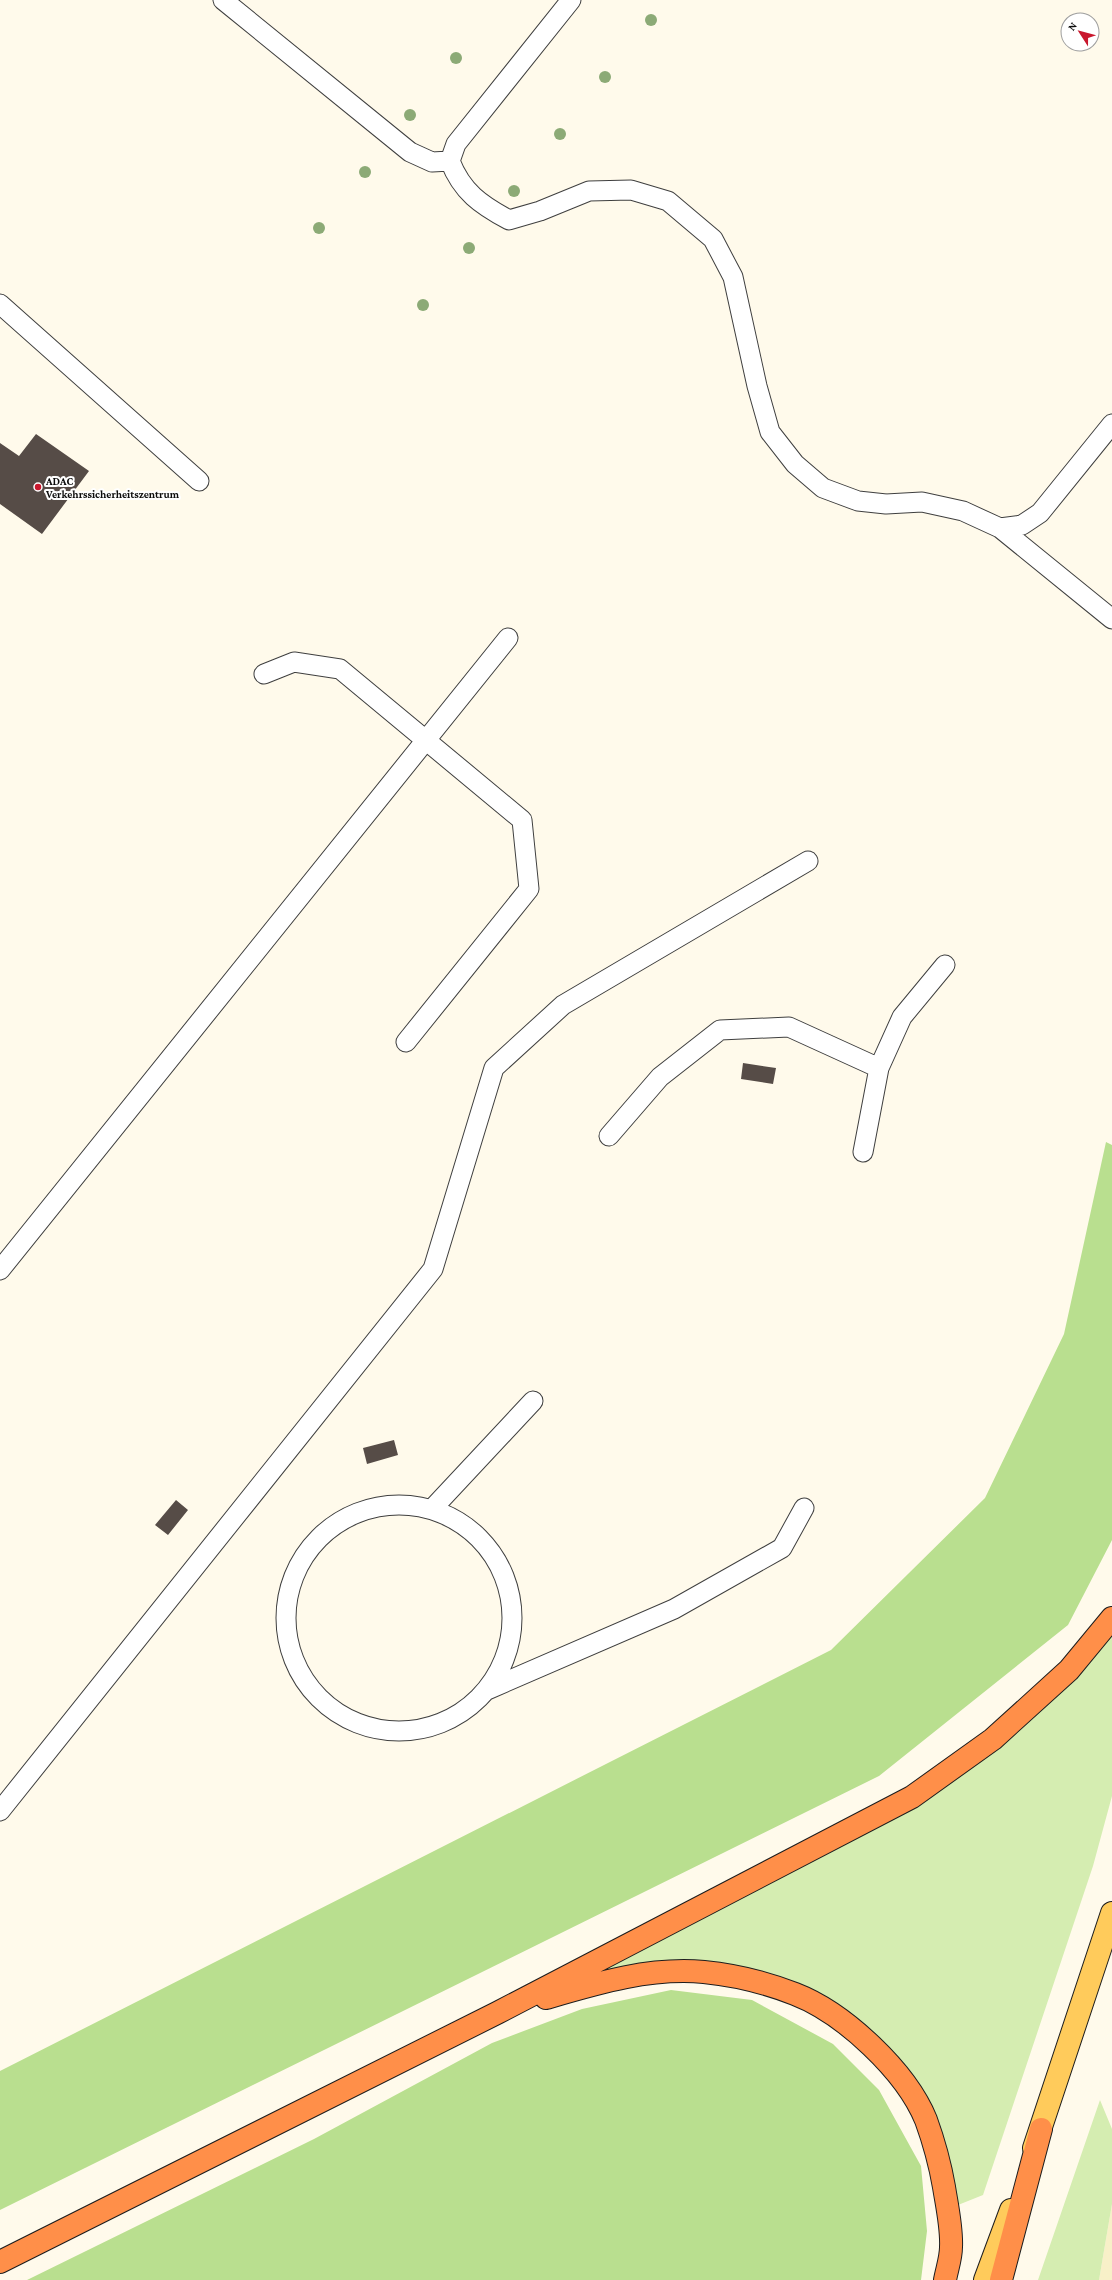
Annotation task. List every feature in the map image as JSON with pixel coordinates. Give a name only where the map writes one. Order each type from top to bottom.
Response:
[{"type":"highway","points":[[0,2262],[497,2013],[912,1797],[993,1740],[1068,1670],[1112,1618]]},
{"type":"highway","points":[[497,2013],[590,1986],[652,1972],[704,1972],[746,1979],[796,1994],[838,2018],[877,2051],[901,2080],[925,2119],[940,2162],[948,2209],[951,2247],[945,2280]]},
{"type":"highway","points":[[1000,2280],[1041,2129]]},
{"type":"main road","points":[[985,2280],[1041,2129],[1112,1913]]},
{"type":"lane","points":[[223,0],[410,152],[432,162],[450,162]]},
{"type":"lane","points":[[570,0],[456,144],[450,162],[457,180],[484,207],[509,220],[540,211],[590,191],[631,190],[668,201],[713,239],[733,277],[757,386],[770,432],[794,464],[823,488],[858,501],[886,504],[922,502],[963,512],[1000,528],[1112,619]]},
{"type":"lane","points":[[0,304],[199,481]]},
{"type":"lane","points":[[1000,528],[1022,525],[1040,513],[1112,424]]},
{"type":"lane","points":[[0,1270],[508,638]]},
{"type":"lane","points":[[264,674],[294,662],[340,669],[522,820],[529,889],[406,1042]]},
{"type":"lane","points":[[0,1811],[433,1269],[494,1068],[563,1005],[808,861]]},
{"type":"lane","points":[[862,1152],[879,1068],[902,1017],[945,965]]},
{"type":"lane","points":[[608,1136],[660,1077],[720,1030],[789,1027],[879,1068]]},
{"type":"lane","points":[[433,1508],[533,1401]]},
{"type":"lane","points":[[395,1504],[433,1508],[466,1525],[492,1552],[508,1585],[513,1621],[506,1658],[487,1690],[459,1715],[424,1729],[386,1731],[350,1721],[319,1699],[298,1669],[286,1632],[288,1595],[302,1559],[326,1531],[358,1512],[395,1504]]},
{"type":"lane","points":[[487,1690],[674,1609],[782,1548],[804,1508]]},
{"type":"shaded area","points":[[1112,2204],[1112,2280],[1099,2280]]},
{"type":"green space","points":[[1106,1142],[1112,1145],[1112,1540],[1068,1625],[879,1776],[0,2210],[0,2071],[831,1650],[985,1498],[1064,1334]]},
{"type":"green space","points":[[1112,1618],[1112,1796],[1093,1866],[983,2195],[948,2209],[901,2080],[796,1994],[651,1972],[497,2013],[912,1797],[993,1739]]},
{"type":"green space","points":[[671,1990],[752,2000],[833,2044],[879,2090],[921,2166],[927,2231],[921,2280],[27,2280],[314,2139],[492,2043],[582,2009]]},
{"type":"green space","points":[[1100,2100],[1112,2129],[1112,2204],[1099,2280],[1038,2280]]},
{"type":"building","name":"ADAC Verkehrssicherheitszentrum","points":[[36,434],[89,471],[42,534],[0,504],[0,443],[19,456]]},
{"type":"building","points":[[743,1063],[776,1068],[773,1084],[741,1079]]},
{"type":"building","points":[[394,1440],[398,1455],[367,1464],[363,1448]]},
{"type":"building","points":[[176,1500],[188,1510],[168,1535],[155,1525]]},
{"type":"place","name":"ADAC Verkehrssicherheitszentrum","points":[[38,487]]}]
